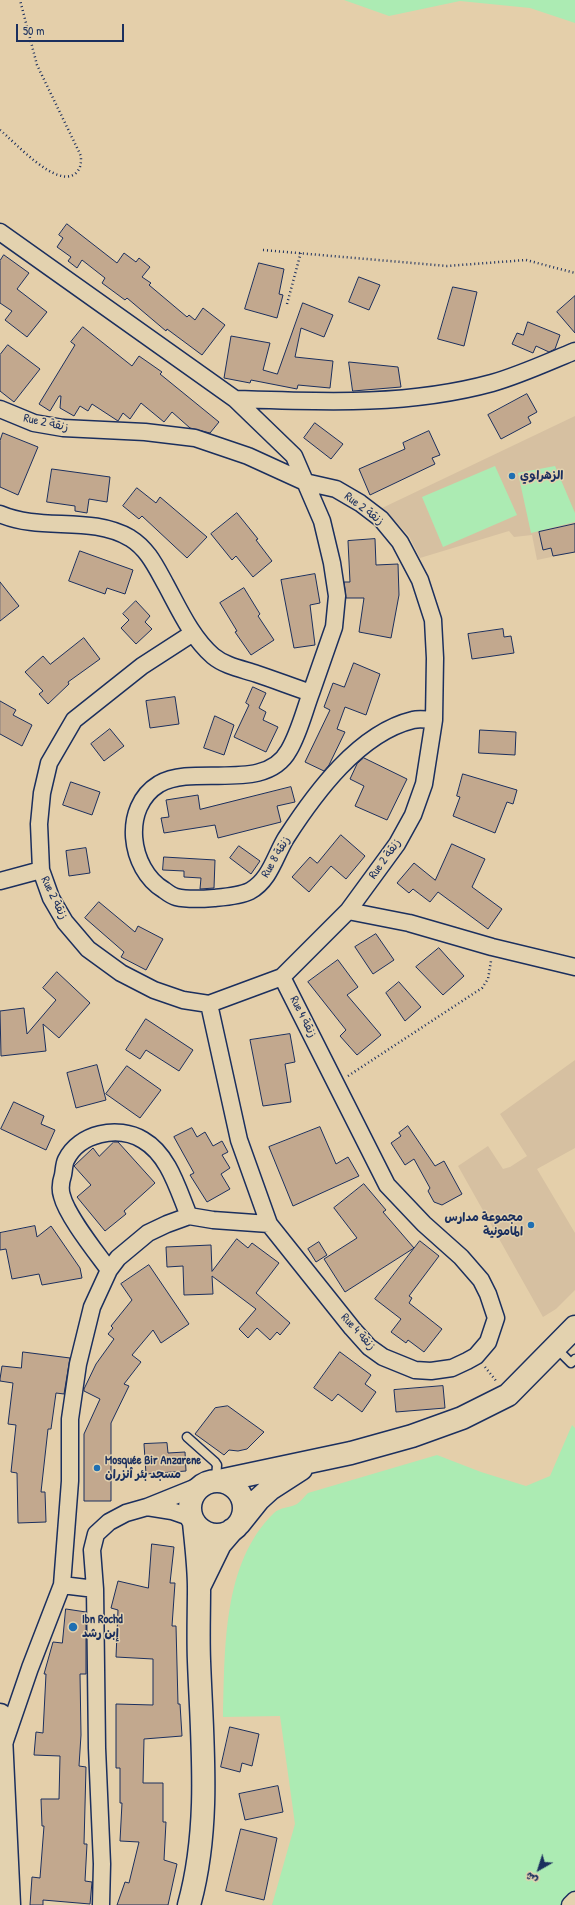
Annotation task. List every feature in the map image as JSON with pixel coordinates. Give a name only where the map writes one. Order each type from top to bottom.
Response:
[{"type":"main road","points":[[189,1905],[194,1886],[203,1828],[202,1739],[197,1622],[199,1588],[193,1520],[190,1511],[193,1495],[213,1482],[312,1462],[441,1427],[508,1395],[556,1348],[575,1327]]},
{"type":"main road","points":[[199,1588],[220,1544],[259,1499],[270,1489],[312,1462]]},
{"type":"main road","points":[[193,1520],[200,1528],[216,1535],[236,1527],[244,1509],[239,1493],[234,1487],[213,1482]]},
{"type":"main road","points":[[0,1715],[3,1746],[9,1905]]},
{"type":"street","name":"Rue 8 زنقة","points":[[0,232],[235,399],[294,456],[322,521],[332,563],[337,596],[334,627],[289,751],[274,766],[253,774],[227,776],[204,774],[168,779],[151,789],[139,804],[135,818],[133,836],[145,872],[156,885],[176,897],[202,899],[227,897],[250,891],[264,880],[286,839],[339,768],[358,750],[394,726],[415,719],[434,720]]},
{"type":"street","points":[[235,399],[352,402],[408,399],[455,392],[494,382],[575,351]]},
{"type":"street","name":"Rue 2 زنقة","points":[[0,409],[34,423],[63,428],[145,432],[194,438],[248,456],[305,482],[336,489],[360,503],[381,519],[400,542],[420,580],[433,620],[435,658],[434,720],[424,784],[413,815],[398,844],[348,911],[282,977],[209,1004],[183,1000],[154,990],[122,973],[88,949],[65,922],[52,898],[41,870],[39,824],[42,792],[49,763],[74,720],[142,666],[193,633]]},
{"type":"street","points":[[0,514],[33,522],[90,525],[113,531],[130,538],[155,562],[193,633],[214,657],[227,664],[311,693]]},
{"type":"street","points":[[0,881],[41,870]]},
{"type":"street","points":[[348,911],[409,923],[492,947],[575,967]]},
{"type":"street","name":"Rue 4 زنقة","points":[[209,1004],[239,1140],[269,1224],[352,1328],[369,1347],[383,1357],[399,1365],[415,1370],[431,1371],[452,1368],[476,1356],[488,1342],[496,1318],[493,1305],[481,1280],[462,1257],[424,1224],[387,1185],[282,977]]},
{"type":"street","points":[[109,1270],[67,1208],[61,1195],[66,1161],[83,1141],[95,1136],[121,1132],[143,1140],[168,1166],[190,1216]]},
{"type":"street","points":[[3,1746],[30,1668],[62,1585],[70,1482],[70,1419],[78,1364],[92,1307],[109,1270],[118,1258],[148,1233],[167,1224],[190,1216],[213,1220],[269,1224]]},
{"type":"street","points":[[101,1905],[102,1864],[97,1748],[95,1589],[92,1550],[96,1534],[108,1522],[126,1513],[147,1507],[213,1482]]},
{"type":"street","points":[[147,1507],[172,1511],[193,1520]]},
{"type":"street","points":[[62,1585],[95,1589]]},
{"type":"street","points":[[570,1905],[575,1900]]},
{"type":"lane","points":[[556,1348],[571,1362],[575,1359]]},
{"type":"lane","points":[[187,1438],[217,1465],[213,1482]]},
{"type":"path","points":[[0,130],[45,170],[56,175],[69,176],[74,175],[78,170],[81,163],[81,156],[37,65],[20,0]]},
{"type":"path","points":[[264,250],[301,252],[447,266],[526,260],[575,273]]},
{"type":"path","points":[[287,304],[301,252]]},
{"type":"path","points":[[337,1084],[482,988],[488,979],[492,947]]},
{"type":"path","points":[[476,1356],[508,1395]]},
{"type":"shaded area","name":"الزهراوي","points":[[575,416],[575,552],[537,560],[532,535],[514,537],[509,531],[420,558],[409,536],[395,521],[380,509]]},
{"type":"shaded area","name":"مجموعة مدارس المامونية","points":[[575,1060],[575,1148],[537,1169],[575,1233],[575,1290],[556,1309],[543,1317],[458,1166],[488,1146],[503,1169],[510,1167],[527,1156],[500,1114]]},
{"type":"green space","points":[[344,0],[575,0],[575,23],[530,8],[460,1],[389,16]]},
{"type":"green space","points":[[495,466],[517,515],[443,547],[422,497]]},
{"type":"green space","points":[[555,466],[575,513],[575,522],[531,533],[518,473]]},
{"type":"green space","points":[[572,1425],[575,1428],[575,1905],[272,1905],[295,1824],[280,1716],[223,1717],[224,1664],[230,1609],[236,1582],[244,1557],[257,1533],[276,1511],[297,1504],[308,1493],[437,1455],[481,1472],[526,1486],[550,1476]]},
{"type":"building","points":[[67,224],[117,263],[124,253],[136,262],[139,258],[150,267],[142,277],[151,283],[149,285],[187,317],[189,315],[195,320],[203,308],[225,325],[202,355],[167,329],[166,331],[127,298],[125,300],[102,283],[105,278],[82,260],[77,268],[68,261],[71,257],[57,247],[63,238],[59,235]]},
{"type":"building","points":[[4,255],[29,273],[17,289],[47,312],[27,337],[5,320],[12,311],[0,303],[0,261]]},
{"type":"building","points":[[259,263],[284,269],[279,294],[283,295],[277,318],[245,309]]},
{"type":"building","points":[[359,277],[380,285],[369,310],[349,302]]},
{"type":"building","points":[[453,287],[477,292],[464,346],[438,339]]},
{"type":"building","points":[[575,296],[575,333],[557,312]]},
{"type":"building","points":[[303,303],[333,315],[324,337],[301,328],[295,357],[333,361],[330,388],[298,385],[297,389],[251,380],[250,383],[224,378],[231,336],[270,343],[263,370],[277,374]]},
{"type":"building","points":[[528,322],[560,335],[555,349],[549,352],[536,346],[533,353],[512,344],[517,333],[523,335]]},
{"type":"building","points":[[83,327],[132,366],[139,356],[162,372],[160,374],[219,422],[210,433],[190,428],[172,412],[164,422],[141,403],[130,419],[123,413],[118,421],[92,404],[88,411],[80,406],[74,416],[60,408],[61,396],[59,396],[50,411],[39,404],[75,345],[71,342]]},
{"type":"building","points":[[8,345],[40,369],[14,402],[0,391],[0,355]]},
{"type":"building","points":[[349,362],[398,367],[401,387],[353,391]]},
{"type":"building","points":[[527,394],[537,412],[528,417],[531,423],[501,439],[488,415]]},
{"type":"building","points":[[315,423],[343,444],[331,459],[304,438]]},
{"type":"building","points":[[429,431],[440,455],[432,458],[435,464],[370,495],[359,469],[405,449],[403,443]]},
{"type":"building","points":[[3,433],[38,447],[18,495],[0,487],[0,441]]},
{"type":"building","points":[[52,469],[110,477],[107,502],[89,499],[87,513],[75,511],[75,506],[47,502]]},
{"type":"building","points":[[137,488],[156,503],[160,497],[207,537],[187,558],[142,516],[139,519],[123,506]]},
{"type":"building","points":[[237,513],[258,539],[256,540],[272,561],[253,577],[236,556],[232,560],[211,534]]},
{"type":"building","points":[[575,524],[575,552],[553,556],[551,548],[543,550],[539,532]]},
{"type":"building","points":[[375,539],[376,565],[398,564],[399,595],[391,638],[359,632],[364,598],[346,598],[344,582],[350,582],[348,541]]},
{"type":"building","points":[[80,551],[133,570],[125,594],[107,588],[105,594],[69,581]]},
{"type":"building","points":[[315,574],[320,603],[310,605],[315,645],[294,648],[281,580]]},
{"type":"building","points":[[0,582],[19,606],[0,621]]},
{"type":"building","points":[[244,588],[260,614],[258,616],[274,640],[251,655],[235,632],[237,631],[220,603]]},
{"type":"building","points":[[136,601],[150,616],[145,622],[152,629],[136,644],[121,628],[129,620],[123,614]]},
{"type":"building","points":[[503,629],[504,637],[511,636],[514,653],[472,659],[468,634]]},
{"type":"building","points":[[84,638],[100,659],[68,682],[69,684],[48,704],[39,694],[43,691],[25,672],[43,656],[50,664]]},
{"type":"building","points":[[354,663],[380,674],[366,715],[345,707],[337,729],[345,732],[329,765],[324,771],[305,762],[330,710],[324,707],[333,683],[344,687]]},
{"type":"building","points":[[253,687],[266,693],[259,708],[266,712],[263,720],[278,727],[266,752],[234,737],[249,705],[246,703]]},
{"type":"building","points":[[175,697],[179,724],[150,728],[146,701]]},
{"type":"building","points":[[0,701],[16,710],[13,715],[32,725],[22,746],[0,734]]},
{"type":"building","points":[[215,716],[234,725],[224,755],[204,748]]},
{"type":"building","points":[[110,729],[124,746],[104,761],[91,744]]},
{"type":"building","points":[[480,730],[516,732],[515,755],[479,753]]},
{"type":"building","points":[[364,758],[407,779],[387,820],[355,806],[364,786],[350,779],[357,764]]},
{"type":"building","points":[[463,774],[517,790],[513,804],[507,802],[495,833],[453,816],[460,797],[457,796]]},
{"type":"building","points":[[71,782],[100,792],[92,815],[63,805]]},
{"type":"building","points":[[291,787],[295,802],[277,806],[281,822],[218,838],[215,825],[164,833],[161,818],[169,817],[166,800],[198,795],[200,809]]},
{"type":"building","points":[[341,835],[365,856],[346,879],[331,866],[309,892],[292,877],[310,857],[317,863]]},
{"type":"building","points":[[452,844],[485,859],[472,887],[502,909],[488,929],[438,892],[430,902],[413,889],[409,893],[397,883],[414,863],[435,880]]},
{"type":"building","points":[[239,846],[260,861],[251,874],[230,858]]},
{"type":"building","points":[[86,848],[90,873],[69,876],[66,851]]},
{"type":"building","points":[[164,857],[215,860],[214,888],[200,889],[201,878],[184,877],[184,871],[163,870]]},
{"type":"building","points":[[99,902],[135,932],[138,926],[163,939],[146,970],[121,957],[124,952],[85,918]]},
{"type":"building","points":[[376,934],[394,960],[373,974],[355,947]]},
{"type":"building","points":[[439,948],[464,976],[443,995],[416,967]]},
{"type":"building","points":[[338,960],[358,987],[347,995],[381,1035],[357,1055],[340,1036],[346,1030],[308,982]]},
{"type":"building","points":[[57,972],[90,1003],[59,1038],[43,1024],[46,1051],[1,1056],[0,1011],[24,1008],[27,1034],[56,1000],[43,988]]},
{"type":"building","points":[[399,982],[421,1007],[405,1021],[386,993]]},
{"type":"building","points":[[146,1019],[193,1050],[179,1071],[146,1050],[140,1059],[126,1050]]},
{"type":"building","points":[[290,1034],[295,1062],[285,1064],[291,1102],[263,1106],[250,1040]]},
{"type":"building","points":[[97,1065],[106,1100],[76,1108],[67,1073]]},
{"type":"building","points":[[127,1066],[161,1090],[140,1118],[106,1094]]},
{"type":"building","points":[[14,1102],[44,1116],[41,1124],[55,1130],[46,1150],[1,1129]]},
{"type":"building","points":[[408,1126],[435,1166],[444,1161],[462,1194],[442,1205],[434,1202],[428,1191],[430,1188],[414,1159],[405,1165],[391,1143],[401,1136],[399,1133]]},
{"type":"building","points":[[320,1127],[336,1164],[348,1157],[359,1176],[293,1206],[269,1147]]},
{"type":"building","points":[[192,1128],[197,1137],[205,1132],[213,1146],[222,1141],[228,1152],[222,1155],[230,1168],[221,1174],[230,1189],[207,1202],[190,1175],[194,1173],[174,1137]]},
{"type":"building","points":[[114,1142],[118,1142],[155,1183],[124,1211],[126,1214],[105,1231],[77,1197],[91,1185],[74,1166],[93,1148],[99,1156]]},
{"type":"building","points":[[364,1184],[386,1210],[383,1212],[414,1248],[345,1292],[324,1259],[357,1238],[334,1208]]},
{"type":"building","points":[[35,1226],[37,1237],[51,1226],[80,1268],[82,1278],[42,1285],[39,1274],[12,1279],[6,1249],[0,1250],[0,1233]]},
{"type":"building","points":[[237,1239],[248,1248],[252,1243],[279,1263],[256,1293],[290,1323],[280,1335],[277,1332],[270,1340],[257,1328],[248,1338],[239,1329],[256,1309],[212,1276],[213,1294],[184,1295],[183,1266],[167,1267],[166,1247],[211,1245],[212,1271]]},
{"type":"building","points":[[420,1241],[439,1256],[409,1296],[412,1298],[409,1303],[442,1329],[424,1352],[408,1340],[406,1343],[391,1332],[401,1319],[375,1299]]},
{"type":"building","points":[[319,1242],[327,1255],[316,1262],[308,1249]]},
{"type":"building","points":[[149,1265],[189,1324],[161,1343],[153,1330],[132,1355],[141,1362],[124,1384],[129,1386],[111,1423],[111,1501],[84,1501],[84,1434],[100,1399],[84,1391],[84,1389],[96,1364],[114,1339],[108,1334],[113,1328],[111,1326],[132,1300],[121,1284]]},
{"type":"building","points":[[23,1352],[70,1358],[64,1394],[56,1393],[51,1429],[48,1429],[41,1492],[45,1492],[46,1522],[18,1523],[17,1473],[11,1472],[16,1425],[8,1424],[13,1383],[0,1381],[0,1379],[2,1366],[21,1368]]},
{"type":"building","points":[[340,1352],[371,1375],[365,1384],[376,1392],[362,1412],[338,1394],[332,1401],[314,1388]]},
{"type":"building","points":[[443,1386],[445,1408],[396,1412],[394,1390]]},
{"type":"building","points":[[228,1406],[264,1432],[247,1449],[238,1451],[229,1450],[224,1455],[195,1434],[215,1408]]},
{"type":"building","points":[[167,1443],[168,1453],[185,1452],[186,1471],[146,1474],[144,1444]]},
{"type":"building","points":[[152,1544],[174,1547],[170,1583],[175,1583],[172,1626],[176,1626],[178,1704],[180,1704],[182,1736],[144,1739],[143,1783],[163,1783],[163,1822],[166,1822],[164,1860],[177,1864],[168,1905],[117,1905],[125,1882],[129,1883],[139,1842],[120,1841],[122,1803],[120,1803],[120,1768],[116,1768],[116,1704],[153,1705],[153,1659],[116,1657],[118,1610],[111,1608],[118,1581],[148,1588]]},
{"type":"building","points":[[66,1609],[86,1612],[86,1674],[80,1674],[81,1735],[79,1766],[86,1767],[84,1844],[87,1844],[85,1881],[92,1882],[90,1904],[43,1900],[43,1905],[30,1905],[32,1877],[40,1878],[44,1826],[42,1826],[41,1799],[59,1799],[60,1756],[34,1755],[36,1732],[43,1733],[46,1674],[44,1674],[53,1642],[62,1643]]},
{"type":"building","points":[[230,1727],[259,1734],[252,1766],[242,1763],[240,1772],[221,1767]]},
{"type":"building","points":[[278,1786],[283,1812],[245,1820],[239,1794]]},
{"type":"building","points":[[241,1829],[277,1838],[264,1900],[226,1891]]},
{"type":"place","name":"الزهراوي","points":[[512,476]]},
{"type":"place","name":"مجموعة مدارس المامونية","points":[[531,1225]]},
{"type":"place","name":"Mosquée Bir Anzarene مسجد بئر أنزران","points":[[97,1468]]},
{"type":"place","name":"Ibn Rochd إبن رشد","points":[[73,1627]]}]
